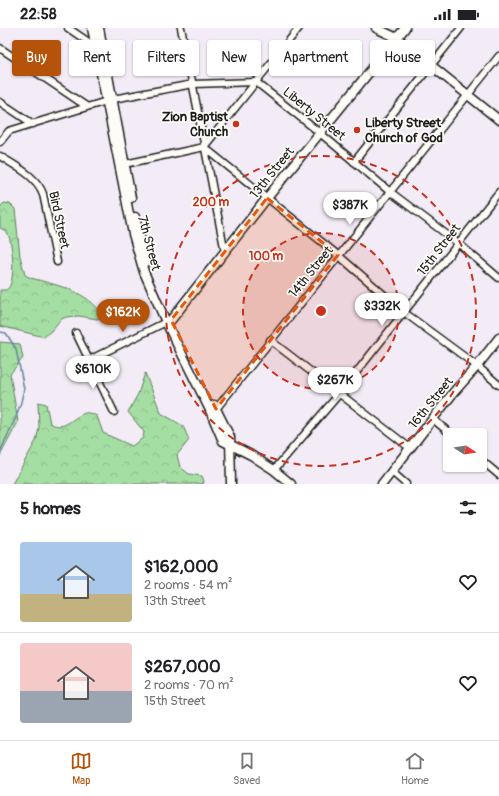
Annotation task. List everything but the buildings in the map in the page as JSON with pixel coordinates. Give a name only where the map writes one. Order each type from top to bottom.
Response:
[{"type":"main road","name":"7th Street","points":[[92,28],[95,40]]},
{"type":"main road","name":"7th Street","points":[[99,28],[109,100],[135,245],[144,272],[208,405],[223,441],[231,445]]},
{"type":"main road","points":[[376,28],[399,40]]},
{"type":"main road","name":"13th Street","points":[[168,321],[405,28]]},
{"type":"main road","points":[[435,69],[499,120]]},
{"type":"main road","name":"7th Street","points":[[103,76],[125,164],[135,219],[147,266],[168,321],[230,437],[231,484]]},
{"type":"main road","name":"16th Street","points":[[382,484],[499,338]]},
{"type":"main road","points":[[231,445],[251,455],[274,470],[291,484]]},
{"type":"street","points":[[68,28],[86,40]]},
{"type":"street","points":[[181,28],[225,252]]},
{"type":"street","points":[[125,164],[204,147],[299,28]]},
{"type":"street","points":[[435,61],[461,28]]},
{"type":"street","points":[[0,48],[86,106]]},
{"type":"street","name":"14th Street","points":[[216,409],[499,56]]},
{"type":"street","points":[[354,162],[423,76]]},
{"type":"street","points":[[0,142],[9,131],[109,100],[193,84],[256,82]]},
{"type":"street","name":"Liberty Street","points":[[256,82],[320,133],[389,192],[458,243],[499,278]]},
{"type":"street","points":[[0,102],[33,124]]},
{"type":"street","points":[[204,147],[338,255],[405,313],[499,384]]},
{"type":"street","name":"Bird Street","points":[[0,156],[32,177],[40,185],[57,262]]},
{"type":"street","name":"15th Street","points":[[274,470],[340,393],[405,313],[499,192]]},
{"type":"street","name":"13th Street","points":[[89,360],[168,321]]},
{"type":"street","points":[[76,333],[114,412]]},
{"type":"street","points":[[270,340],[410,448]]},
{"type":"street","points":[[433,419],[444,428]]},
{"type":"street","points":[[487,465],[499,475]]},
{"type":"street","points":[[392,472],[406,484]]},
{"type":"highlighted area","points":[[267,198],[338,255],[216,409],[171,320]]},
{"type":"green space","points":[[4,203],[10,204],[15,209],[20,256],[25,275],[71,290],[81,295],[97,307],[103,316],[97,319],[79,316],[66,317],[60,320],[44,337],[0,326],[0,290],[6,290],[10,286],[13,266],[12,249],[8,235],[6,231],[0,228],[0,207]]},
{"type":"green space","points":[[0,342],[20,344],[23,358],[10,374],[18,422],[0,456]]},
{"type":"green space","points":[[145,373],[161,413],[183,426],[189,440],[177,455],[180,467],[189,474],[202,476],[204,481],[203,484],[12,484],[36,441],[39,428],[38,402],[46,404],[50,423],[55,425],[64,425],[80,415],[88,413],[97,416],[103,433],[132,446],[143,438],[144,432],[128,412],[138,394]]},
{"type":"waterway","points":[[0,332],[6,333],[16,349],[24,389],[16,417],[0,452]]},
{"type":"place","name":"Zion Baptist Church","points":[[236,124]]},
{"type":"place","name":"Liberty Street Church of God","points":[[357,130]]}]
